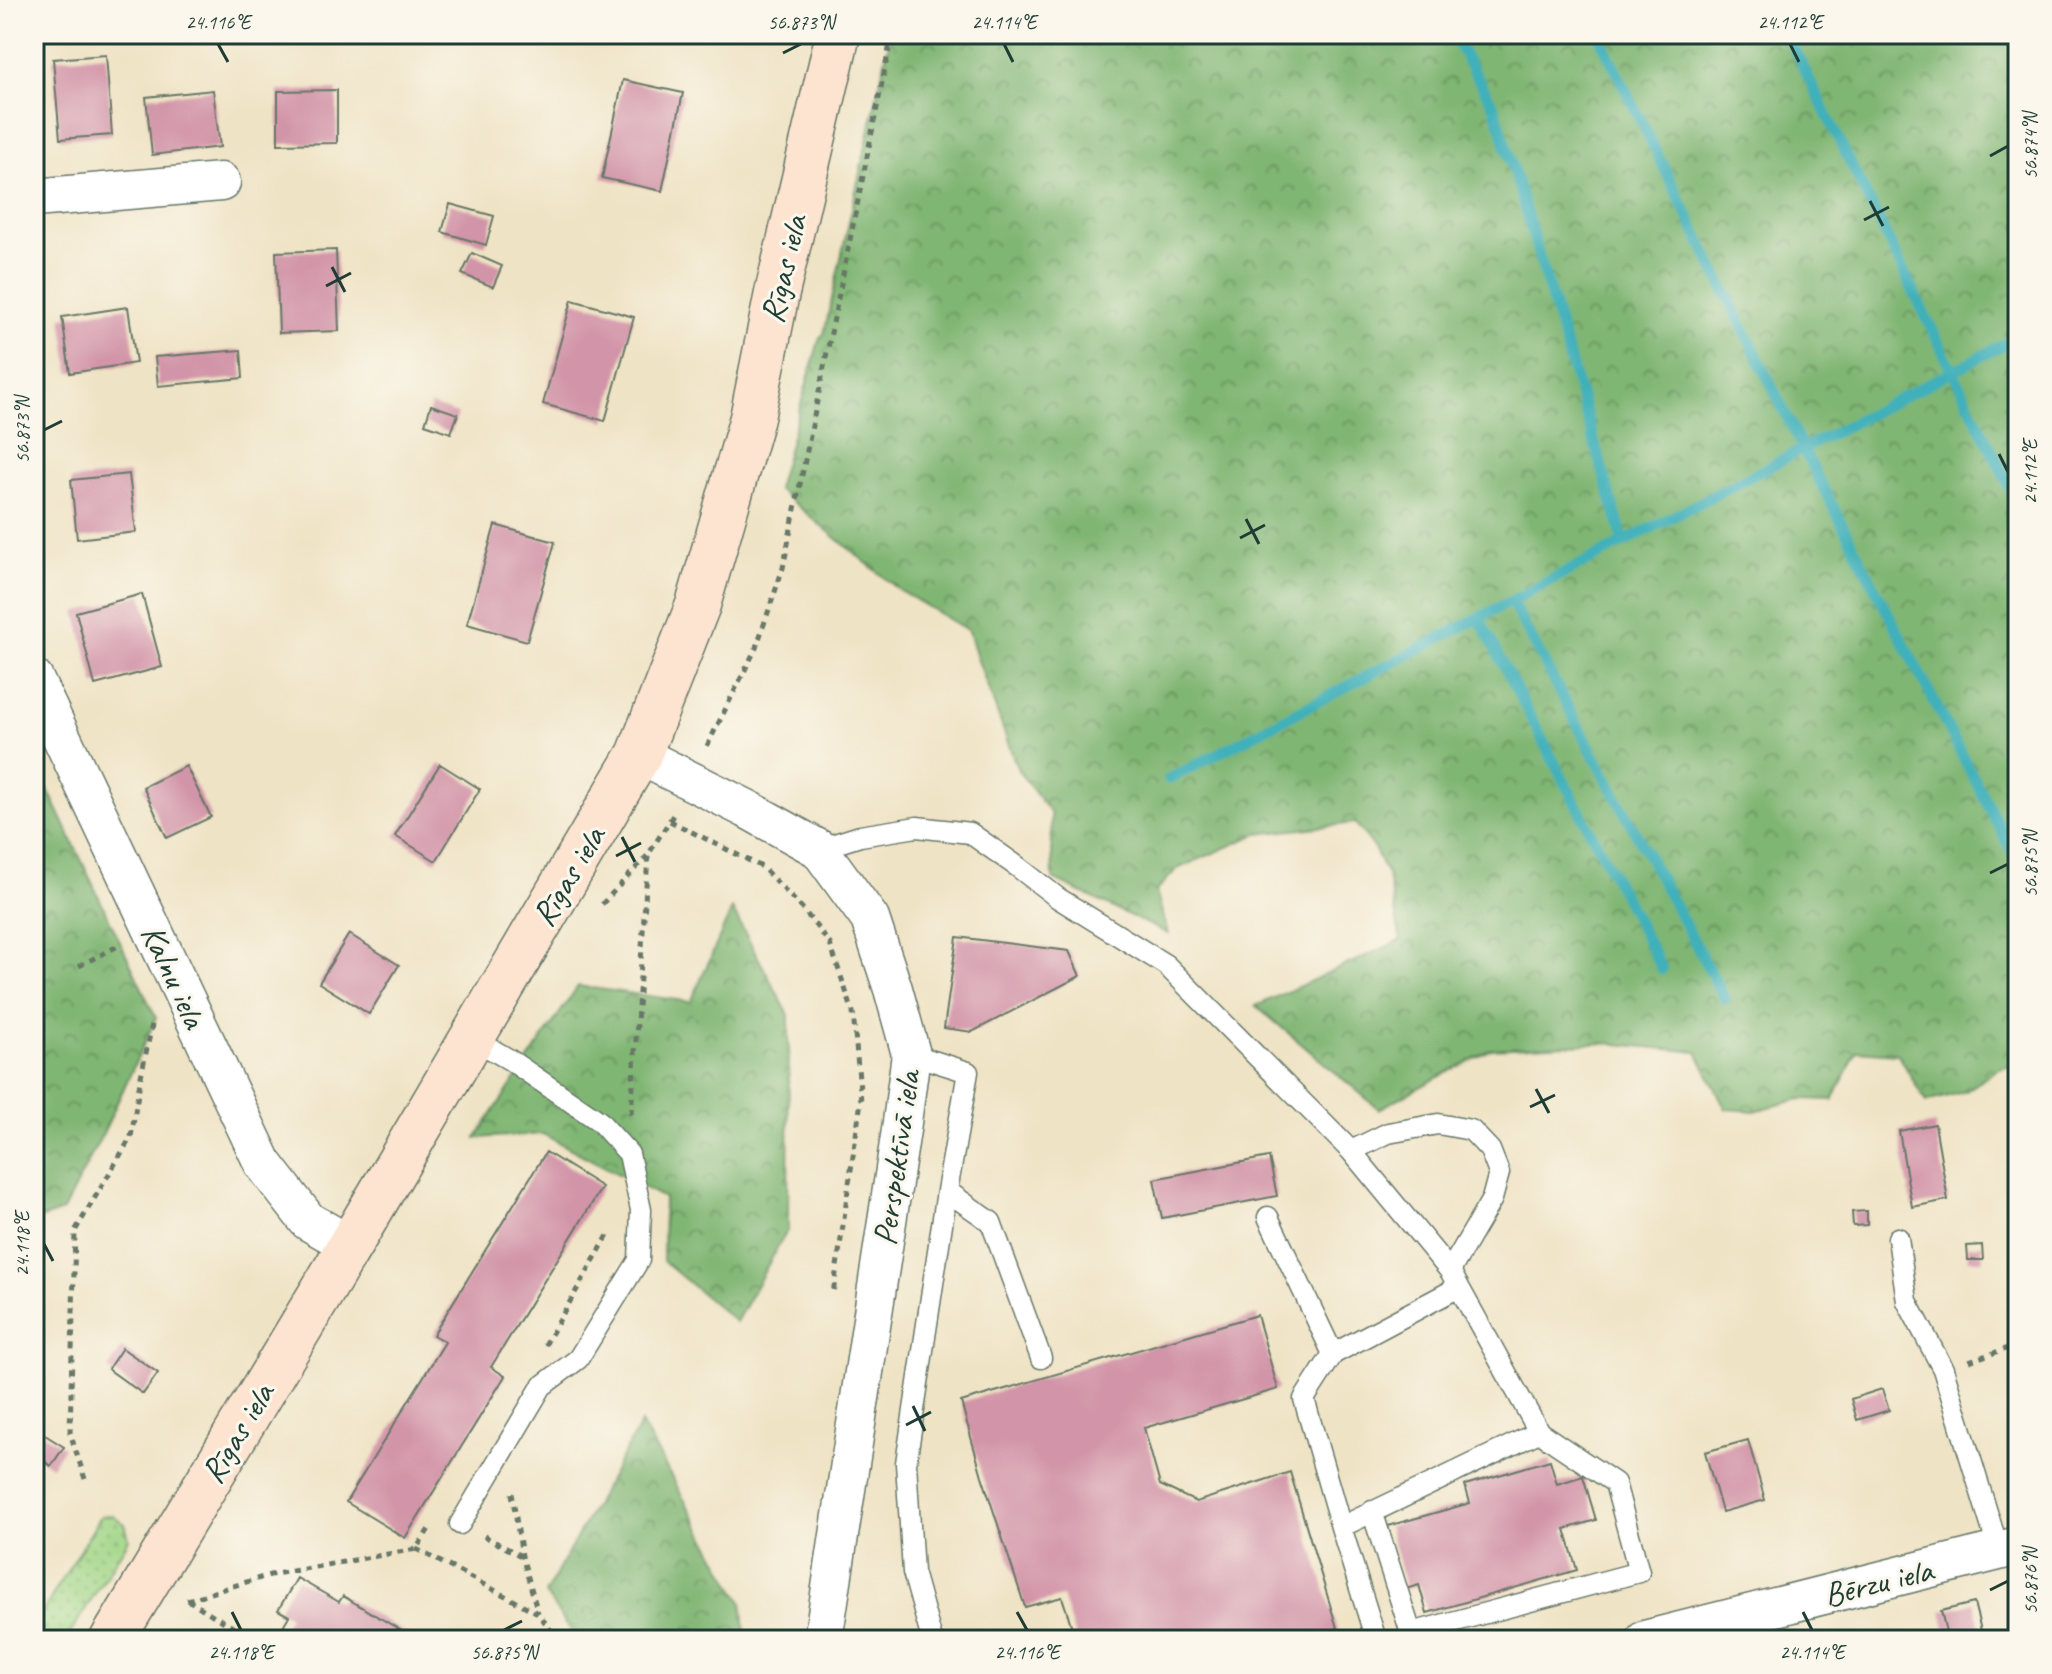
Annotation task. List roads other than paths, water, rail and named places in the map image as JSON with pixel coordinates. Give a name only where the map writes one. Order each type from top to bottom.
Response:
[{"type":"main road","name":"Rīgas iela","points":[[112,1640],[639,755],[698,605],[752,418],[777,293],[838,34]]},
{"type":"street","points":[[34,198],[221,182]]},
{"type":"street","name":"Kalnu iela","points":[[34,679],[263,1163],[308,1221],[350,1245]]},
{"type":"street","name":"Perspektīvā iela","points":[[639,755],[819,849],[870,919],[911,1054],[823,1640]]},
{"type":"street","name":"Bērzu iela","points":[[1645,1640],[1720,1631],[2008,1548]]},
{"type":"lane","points":[[819,849],[860,836],[917,827],[970,833],[1058,898],[1166,965],[1351,1151],[1455,1279],[1539,1432],[1615,1483],[1639,1572],[1411,1633],[1372,1511]]},
{"type":"lane","points":[[460,1524],[542,1386],[578,1359],[639,1260],[641,1210],[629,1154],[599,1121],[472,1038]]},
{"type":"lane","points":[[911,1054],[968,1072],[906,1463],[913,1572],[932,1640]]},
{"type":"lane","points":[[1351,1151],[1388,1133],[1438,1124],[1471,1130],[1490,1150],[1499,1173],[1492,1199],[1455,1279],[1333,1354],[1304,1399],[1376,1640]]},
{"type":"lane","points":[[947,1191],[991,1222],[1041,1358]]},
{"type":"lane","points":[[1268,1217],[1333,1354]]},
{"type":"lane","points":[[1898,1238],[1907,1301],[1943,1369],[2008,1548]]},
{"type":"lane","points":[[1341,1527],[1539,1432]]},
{"type":"waterway","points":[[1452,34],[1495,108],[1624,542]]},
{"type":"waterway","points":[[1598,34],[1803,449],[2018,863]]},
{"type":"waterway","points":[[1787,34],[2018,504]]},
{"type":"waterway","points":[[1169,779],[2018,337]]},
{"type":"waterway","points":[[1511,601],[1725,999]]},
{"type":"waterway","points":[[1479,618],[1662,969]]}]
